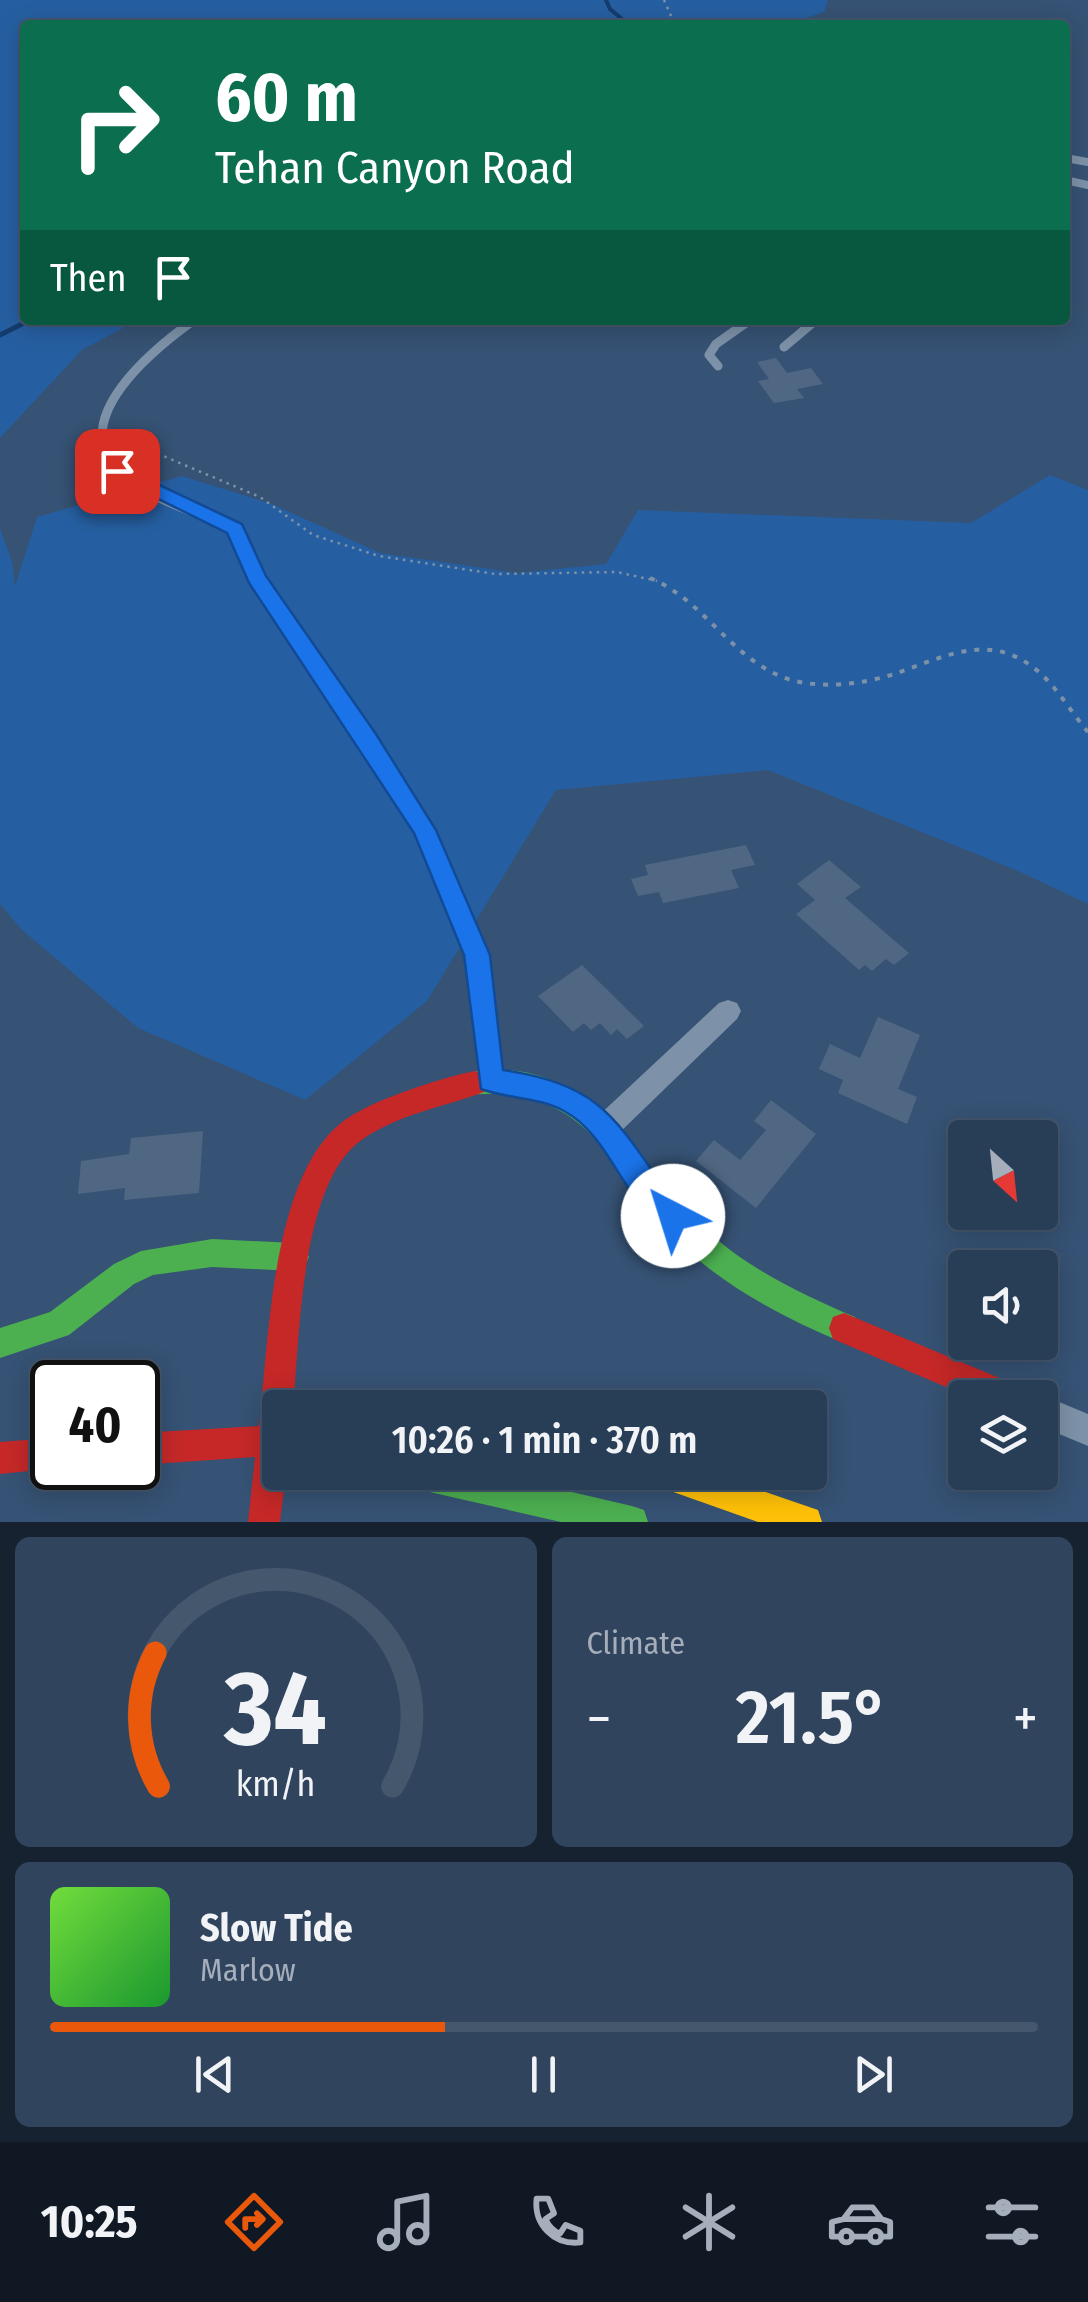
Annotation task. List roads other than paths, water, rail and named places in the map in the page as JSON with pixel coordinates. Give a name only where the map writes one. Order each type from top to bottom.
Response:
[{"type":"street","points":[[606,1127],[728,1012]]},
{"type":"street","points":[[282,1390],[294,1257],[305,1200],[329,1154],[352,1130],[435,1092],[491,1080],[534,1088],[574,1102],[606,1127],[653,1196],[731,1269],[782,1301],[968,1380]]},
{"type":"street","points":[[0,1343],[66,1319],[94,1294],[146,1263],[185,1255],[294,1257]]},
{"type":"street","points":[[1058,1418],[1088,1430]]},
{"type":"street","points":[[160,1448],[262,1442]]},
{"type":"street","points":[[0,1458],[30,1456]]},
{"type":"street","points":[[264,1522],[270,1490]]},
{"type":"street","points":[[491,1490],[632,1522]]},
{"type":"street","points":[[711,1490],[806,1522]]},
{"type":"lane","points":[[188,325],[131,373],[105,412],[101,442],[117,471],[235,529],[256,578],[368,740],[424,830],[477,955],[491,1080]]},
{"type":"lane","points":[[718,366],[709,355],[716,344],[743,325]]},
{"type":"lane","points":[[784,347],[810,325]]},
{"type":"waterway","points":[[606,0],[623,20]]},
{"type":"waterway","points":[[0,335],[20,325]]}]
